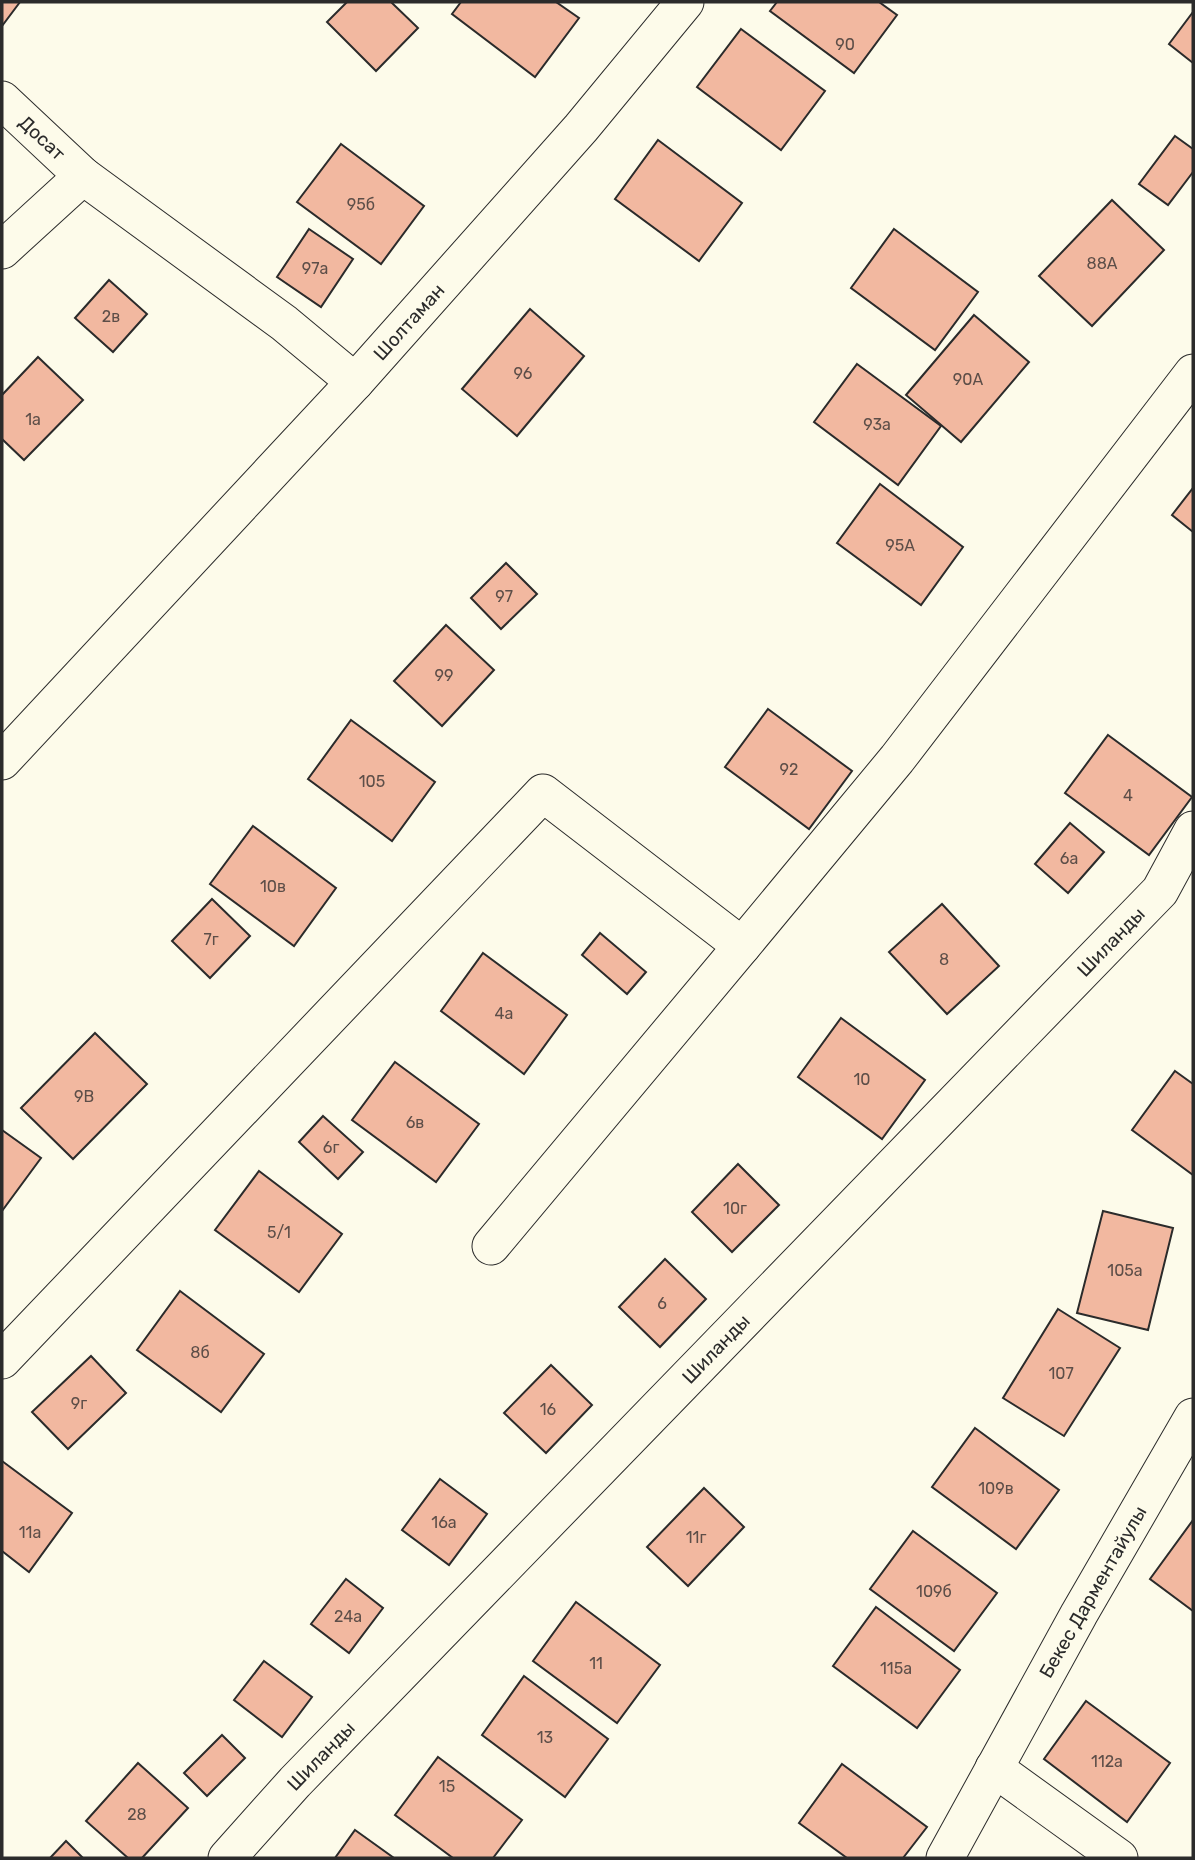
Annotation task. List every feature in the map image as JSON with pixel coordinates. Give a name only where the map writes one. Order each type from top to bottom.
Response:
[{"type":"street","name":"Шолтаман","points":[[2,761],[355,382],[581,128],[685,2]]},
{"type":"street","name":"Досат","points":[[2,100],[83,176]]},
{"type":"street","points":[[2,250],[83,176],[285,323],[355,382]]},
{"type":"street","points":[[491,1247],[897,759],[1193,373]]},
{"type":"street","points":[[2,1360],[543,793],[742,946]]},
{"type":"street","name":"Шиланды","points":[[226,1858],[295,1782],[1160,891],[1193,830]]},
{"type":"street","name":"Бекес Дарментайулы","points":[[944,1858],[1193,1417]]},
{"type":"street","points":[[994,1768],[1119,1858]]},
{"type":"building","points":[[2,2],[20,2],[2,26]]},
{"type":"building","points":[[347,2],[391,2],[418,28],[376,71],[327,22]]},
{"type":"building","points":[[461,2],[556,2],[579,18],[535,77],[452,14]]},
{"type":"building","points":[[777,2],[879,2],[897,15],[854,73],[770,11]]},
{"type":"building","points":[[1193,12],[1193,63],[1169,44]]},
{"type":"building","points":[[741,29],[825,91],[781,150],[697,87]]},
{"type":"building","points":[[1175,136],[1193,149],[1193,172],[1168,205],[1139,184]]},
{"type":"building","points":[[658,140],[742,203],[699,261],[615,199]]},
{"type":"building","points":[[341,144],[424,206],[381,264],[297,202]]},
{"type":"building","points":[[1112,200],[1164,250],[1092,326],[1039,276]]},
{"type":"building","points":[[309,229],[353,259],[321,307],[277,277]]},
{"type":"building","points":[[894,229],[978,292],[935,350],[851,288]]},
{"type":"building","points":[[109,280],[147,314],[113,352],[75,318]]},
{"type":"building","points":[[530,309],[584,356],[517,436],[462,389]]},
{"type":"building","points":[[974,315],[1029,362],[961,442],[906,395]]},
{"type":"building","points":[[38,357],[83,400],[24,460],[2,439],[2,395]]},
{"type":"building","points":[[857,364],[941,426],[898,485],[814,422]]},
{"type":"building","points":[[880,484],[963,547],[921,605],[837,543]]},
{"type":"building","points":[[1193,488],[1193,532],[1172,515]]},
{"type":"building","points":[[506,563],[537,594],[501,629],[471,598]]},
{"type":"building","points":[[446,625],[494,670],[442,726],[394,681]]},
{"type":"building","points":[[768,709],[852,771],[809,829],[725,767]]},
{"type":"building","points":[[351,720],[435,782],[392,841],[308,779]]},
{"type":"building","points":[[1108,735],[1192,797],[1149,855],[1065,793]]},
{"type":"building","points":[[1070,823],[1104,852],[1068,893],[1035,864]]},
{"type":"building","points":[[253,826],[336,888],[294,946],[210,884]]},
{"type":"building","points":[[212,899],[250,936],[210,978],[172,941]]},
{"type":"building","points":[[942,904],[999,966],[947,1014],[889,952]]},
{"type":"building","points":[[600,933],[646,972],[627,994],[582,955]]},
{"type":"building","points":[[483,953],[567,1015],[524,1074],[441,1011]]},
{"type":"building","points":[[841,1018],[925,1080],[882,1139],[798,1077]]},
{"type":"building","points":[[95,1033],[147,1084],[73,1159],[21,1108]]},
{"type":"building","points":[[395,1062],[479,1124],[436,1182],[352,1120]]},
{"type":"building","points":[[1175,1071],[1193,1084],[1193,1175],[1132,1130]]},
{"type":"building","points":[[323,1116],[363,1152],[338,1179],[299,1142]]},
{"type":"building","points":[[2,1130],[41,1158],[2,1211]]},
{"type":"building","points":[[738,1164],[779,1205],[732,1252],[692,1212]]},
{"type":"building","points":[[259,1171],[342,1234],[299,1292],[215,1230]]},
{"type":"building","points":[[1103,1211],[1173,1228],[1148,1330],[1077,1313]]},
{"type":"building","points":[[665,1259],[706,1299],[660,1347],[619,1307]]},
{"type":"building","points":[[180,1291],[264,1354],[221,1412],[137,1350]]},
{"type":"building","points":[[1058,1309],[1120,1348],[1064,1436],[1003,1398]]},
{"type":"building","points":[[91,1356],[126,1393],[68,1449],[32,1412]]},
{"type":"building","points":[[551,1365],[592,1405],[546,1453],[504,1413]]},
{"type":"building","points":[[975,1428],[1059,1490],[1016,1549],[932,1487]]},
{"type":"building","points":[[2,1461],[72,1513],[29,1572],[2,1551]]},
{"type":"building","points":[[440,1479],[487,1514],[449,1565],[402,1530]]},
{"type":"building","points":[[704,1488],[744,1527],[688,1586],[647,1547]]},
{"type":"building","points":[[1193,1520],[1193,1611],[1150,1579]]},
{"type":"building","points":[[913,1531],[997,1593],[954,1651],[870,1589]]},
{"type":"building","points":[[346,1579],[383,1608],[349,1653],[311,1624]]},
{"type":"building","points":[[576,1602],[660,1665],[617,1723],[533,1661]]},
{"type":"building","points":[[876,1607],[960,1670],[917,1728],[833,1666]]},
{"type":"building","points":[[264,1661],[312,1697],[282,1737],[234,1700]]},
{"type":"building","points":[[524,1676],[608,1739],[565,1797],[482,1735]]},
{"type":"building","points":[[1086,1701],[1170,1763],[1127,1822],[1044,1759]]},
{"type":"building","points":[[222,1735],[245,1758],[207,1796],[184,1773]]},
{"type":"building","points":[[438,1757],[522,1820],[493,1858],[453,1858],[395,1815]]},
{"type":"building","points":[[138,1763],[188,1808],[142,1858],[128,1858],[86,1821]]},
{"type":"building","points":[[842,1764],[927,1827],[903,1858],[847,1858],[799,1823]]},
{"type":"building","points":[[355,1830],[394,1858],[335,1858]]},
{"type":"building","points":[[66,1841],[83,1858],[50,1858]]}]
